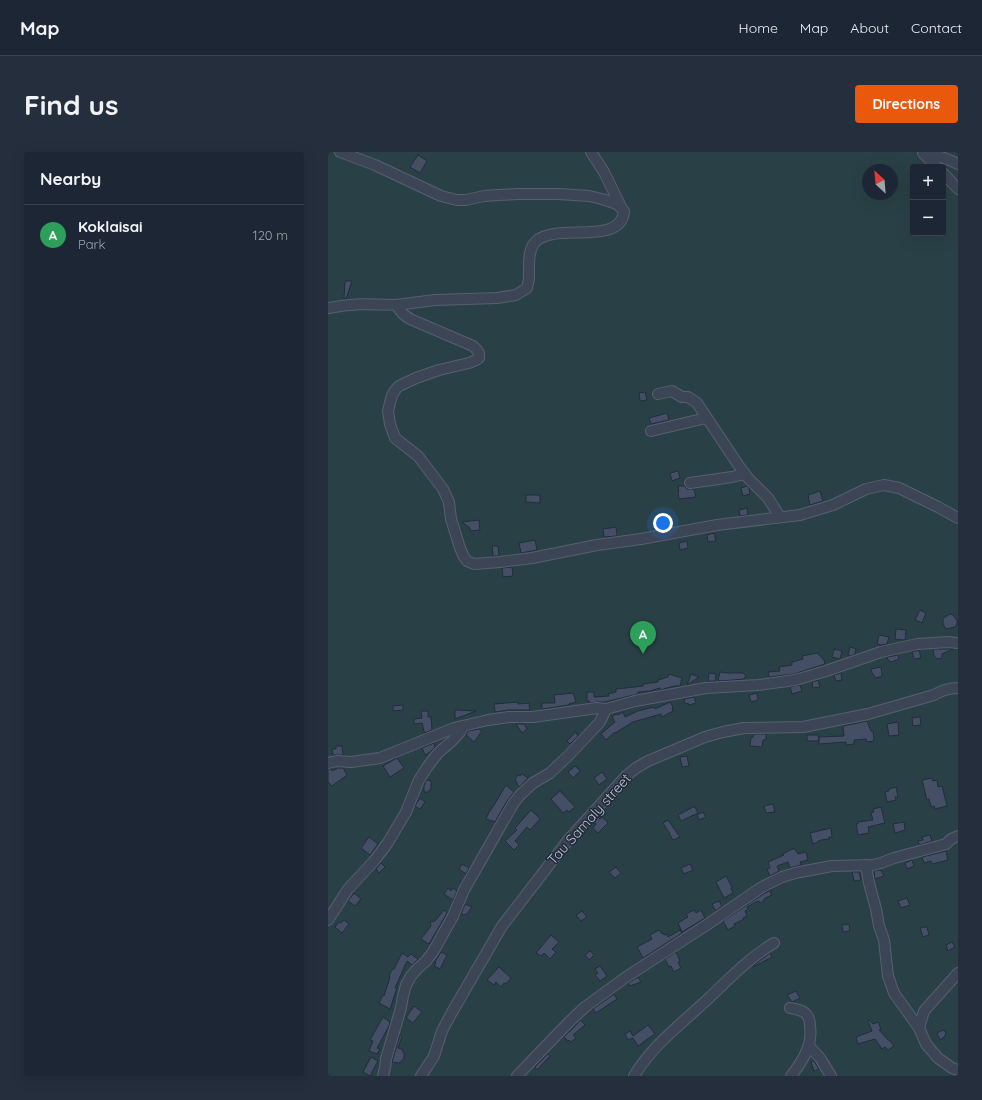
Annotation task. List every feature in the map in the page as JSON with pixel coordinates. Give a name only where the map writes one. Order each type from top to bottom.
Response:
[{"type":"street","points":[[340,152],[375,165],[441,196],[457,200],[466,200],[491,195],[559,194],[589,196],[611,201],[621,207]]},
{"type":"street","points":[[328,308],[346,304],[396,305],[435,300],[497,298],[516,295],[527,288],[532,246],[536,241],[550,234],[600,232],[620,224],[624,211],[604,172],[591,152]]},
{"type":"street","points":[[924,153],[950,159],[958,164]]},
{"type":"street","points":[[924,153],[934,164]]},
{"type":"street","points":[[946,176],[958,189]]},
{"type":"street","points":[[396,305],[403,314],[410,319],[473,346],[479,353],[479,358],[476,360],[439,370],[399,386],[392,395],[388,411],[390,424],[395,438],[418,456],[443,489],[449,502],[451,519],[460,548],[467,561],[474,564],[513,560],[642,540],[717,525],[800,515],[844,501],[866,489],[884,485],[898,488],[958,518]]},
{"type":"street","points":[[658,394],[672,391],[688,397],[697,403],[745,474],[768,498],[780,517]]},
{"type":"street","points":[[651,431],[706,418]]},
{"type":"street","points":[[690,483],[745,474]]},
{"type":"street","points":[[328,763],[337,761],[351,762],[380,758],[454,728],[488,720],[509,717],[533,717],[597,708],[606,709],[635,701],[692,690],[758,685],[795,680],[881,652],[917,644],[948,642],[958,643]]},
{"type":"street","name":"Tau Samaly street","points":[[421,1076],[434,1056],[442,1031],[451,1014],[502,926],[569,839],[626,776],[636,768],[682,746],[723,732],[744,728],[804,727],[868,714],[934,695],[942,690],[958,688]]},
{"type":"street","points":[[383,1076],[386,1068],[386,1059],[406,985],[411,976],[433,952],[453,916],[464,890],[513,804],[533,783],[550,773],[568,756],[600,722],[606,709]]},
{"type":"street","points":[[328,920],[348,889],[374,861],[387,844],[406,812],[419,780],[428,766],[438,753],[460,732],[463,726]]},
{"type":"street","points":[[517,1076],[570,1021],[590,1003],[729,910],[762,886],[795,873],[832,866],[873,865],[881,863],[946,844],[951,839],[958,836]]},
{"type":"street","points":[[866,865],[879,926],[884,940],[888,976],[894,993],[919,1028],[926,1044],[938,1058],[952,1068],[958,1070]]},
{"type":"street","points":[[634,1076],[646,1058],[675,1028],[710,998],[755,955],[774,943]]},
{"type":"street","points":[[919,1028],[924,1011],[958,973]]},
{"type":"street","points":[[790,1008],[806,1014],[810,1019],[811,1032],[809,1046],[792,1076]]},
{"type":"street","points":[[809,1046],[820,1058],[831,1076]]},
{"type":"green space","points":[[328,152],[958,152],[958,1076],[328,1076]]},
{"type":"building","points":[[418,155],[427,161],[420,173],[410,167]]},
{"type":"building","points":[[345,281],[352,281],[346,299],[344,298]]},
{"type":"building","points":[[645,392],[647,400],[640,401],[639,393]]},
{"type":"building","points":[[667,413],[669,420],[651,424],[649,418]]},
{"type":"building","points":[[678,471],[680,478],[672,481],[670,473]]},
{"type":"building","points":[[678,486],[684,486],[687,489],[694,489],[696,497],[679,499]]},
{"type":"building","points":[[747,486],[750,494],[743,496],[741,488]]},
{"type":"building","points":[[820,491],[823,501],[810,505],[808,495]]},
{"type":"building","points":[[526,495],[540,495],[540,503],[526,502]]},
{"type":"building","points":[[747,508],[748,515],[740,516],[739,510]]},
{"type":"building","points":[[479,520],[480,530],[470,531],[470,528],[462,522]]},
{"type":"building","points":[[616,527],[617,536],[604,537],[603,529]]},
{"type":"building","points":[[714,533],[716,541],[708,542],[707,535]]},
{"type":"building","points":[[535,540],[537,550],[521,553],[519,543]]},
{"type":"building","points":[[687,541],[688,548],[680,550],[679,543]]},
{"type":"building","points":[[492,546],[498,546],[499,556],[493,556]]},
{"type":"building","points":[[512,567],[513,576],[503,577],[502,568]]},
{"type":"building","points":[[920,610],[926,613],[922,623],[915,620]]},
{"type":"building","points":[[950,614],[957,620],[957,624],[955,627],[946,629],[943,624],[943,619]]},
{"type":"building","points":[[896,629],[906,630],[905,640],[895,639]]},
{"type":"building","points":[[879,635],[889,637],[887,644],[877,644]]},
{"type":"building","points":[[850,647],[856,649],[855,654],[851,656],[848,655]]},
{"type":"building","points":[[834,649],[842,651],[840,659],[832,657]]},
{"type":"building","points":[[933,649],[953,649],[942,654],[942,658],[938,659],[934,656]]},
{"type":"building","points":[[919,650],[921,658],[914,659],[912,652]]},
{"type":"building","points":[[817,653],[824,660],[825,664],[794,674],[769,677],[768,672],[780,671],[779,667],[792,665],[792,662],[803,659],[802,656]]},
{"type":"building","points":[[898,655],[899,659],[891,662],[887,657]]},
{"type":"building","points":[[881,667],[882,676],[876,678],[871,669]]},
{"type":"building","points":[[720,672],[743,673],[746,676],[744,679],[721,681],[718,680]]},
{"type":"building","points":[[709,673],[716,674],[715,681],[708,681]]},
{"type":"building","points":[[841,673],[842,680],[836,681],[834,675]]},
{"type":"building","points":[[669,674],[682,678],[680,686],[638,692],[638,694],[605,702],[589,703],[589,701],[587,701],[587,692],[594,692],[594,697],[609,696],[608,694],[616,692],[616,689],[643,686],[643,684],[658,682],[658,680],[668,677]]},
{"type":"building","points":[[691,674],[699,677],[687,685]]},
{"type":"building","points":[[818,680],[820,687],[813,688],[812,682]]},
{"type":"building","points":[[800,685],[802,691],[792,694],[790,687]]},
{"type":"building","points":[[573,693],[576,702],[569,705],[542,709],[542,703],[555,703],[554,695]]},
{"type":"building","points":[[757,693],[758,700],[751,702],[749,695]]},
{"type":"building","points":[[694,697],[696,703],[689,705],[688,703],[685,704],[684,699]]},
{"type":"building","points":[[518,702],[518,704],[529,703],[530,710],[495,712],[494,704]]},
{"type":"building","points":[[670,702],[673,707],[673,711],[662,717],[661,714],[633,722],[615,732],[606,740],[601,734],[615,722],[612,717],[616,714],[618,715],[623,712],[625,717],[638,711],[654,707],[655,709]]},
{"type":"building","points":[[403,705],[403,710],[393,711],[393,706]]},
{"type":"building","points":[[455,710],[476,711],[455,719]]},
{"type":"building","points":[[421,711],[428,711],[428,717],[431,717],[432,730],[425,733],[422,723],[414,724],[414,719],[422,718]]},
{"type":"building","points":[[920,717],[921,725],[913,726],[912,718]]},
{"type":"building","points":[[867,721],[871,731],[873,731],[874,741],[867,742],[866,739],[854,740],[854,744],[846,745],[846,742],[819,744],[819,737],[844,736],[843,726]]},
{"type":"building","points":[[898,722],[899,735],[889,736],[887,724]]},
{"type":"building","points":[[516,724],[524,724],[527,729],[522,733]]},
{"type":"building","points":[[479,729],[482,731],[474,742],[466,735],[468,731]]},
{"type":"building","points":[[576,732],[578,736],[570,744],[567,741]]},
{"type":"building","points":[[754,734],[766,734],[766,740],[763,740],[762,747],[750,746],[751,738]]},
{"type":"building","points":[[807,735],[818,735],[819,741],[807,741]]},
{"type":"building","points":[[434,743],[435,747],[425,755],[422,748]]},
{"type":"building","points":[[336,746],[342,746],[343,755],[333,755],[332,749],[336,749]]},
{"type":"building","points":[[687,756],[689,766],[682,767],[680,757]]},
{"type":"building","points":[[397,758],[404,768],[390,777],[383,766]]},
{"type":"building","points":[[575,766],[580,771],[573,778],[568,772]]},
{"type":"building","points":[[338,768],[343,768],[347,775],[332,786],[328,782],[328,769],[331,769],[332,771]]},
{"type":"building","points":[[602,772],[607,779],[599,785],[594,778]]},
{"type":"building","points":[[522,774],[528,778],[519,787],[515,779],[518,775],[520,776]]},
{"type":"building","points":[[932,778],[933,781],[937,780],[938,787],[942,786],[947,806],[935,809],[934,806],[931,807],[929,799],[927,800],[922,780]]},
{"type":"building","points":[[426,780],[431,781],[431,790],[429,790],[429,792],[424,792]]},
{"type":"building","points":[[506,785],[514,792],[495,822],[486,819],[490,810]]},
{"type":"building","points":[[896,787],[898,797],[895,797],[896,800],[887,802],[885,792]]},
{"type":"building","points":[[560,791],[575,807],[569,812],[567,810],[563,813],[551,799]]},
{"type":"building","points":[[420,798],[425,802],[420,809],[415,806]]},
{"type":"building","points":[[773,804],[775,812],[766,813],[764,806]]},
{"type":"building","points":[[695,807],[698,813],[681,821],[678,815]]},
{"type":"building","points":[[881,807],[885,823],[868,827],[869,833],[858,835],[856,824],[858,824],[858,822],[873,820],[871,813],[874,812],[873,809]]},
{"type":"building","points":[[531,810],[540,819],[530,830],[527,827],[515,841],[519,845],[514,850],[505,841],[517,830],[515,828]]},
{"type":"building","points":[[703,812],[706,817],[699,820],[697,815]]},
{"type":"building","points":[[598,817],[600,819],[602,817],[608,823],[598,833],[593,828],[596,824],[594,821]]},
{"type":"building","points":[[668,820],[680,837],[673,840],[663,823]]},
{"type":"building","points":[[904,822],[905,830],[895,833],[893,824]]},
{"type":"building","points":[[831,828],[832,837],[813,844],[810,833]]},
{"type":"building","points":[[930,835],[932,841],[919,845],[918,841],[923,840],[922,837]]},
{"type":"building","points":[[369,837],[378,844],[370,855],[361,848]]},
{"type":"building","points":[[795,849],[798,854],[806,852],[808,860],[800,862],[801,865],[790,868],[788,862],[777,866],[779,871],[770,876],[767,869],[770,868],[768,862],[784,855],[783,854]]},
{"type":"building","points":[[946,851],[948,860],[932,864],[931,861],[924,863],[922,857]]},
{"type":"building","points":[[912,860],[914,866],[907,869],[905,863]]},
{"type":"building","points":[[381,863],[385,867],[379,873],[376,869]]},
{"type":"building","points":[[462,864],[469,868],[466,874],[459,869]]},
{"type":"building","points":[[690,864],[693,870],[684,874],[681,868]]},
{"type":"building","points":[[616,867],[621,873],[615,878],[609,872]]},
{"type":"building","points":[[881,870],[884,876],[875,879],[874,871]]},
{"type":"building","points":[[852,872],[859,872],[861,880],[854,881]]},
{"type":"building","points":[[726,876],[732,887],[733,893],[724,898],[716,882]]},
{"type":"building","points":[[448,888],[451,891],[453,888],[457,891],[453,900],[444,894]]},
{"type":"building","points":[[771,890],[772,891],[770,892],[772,895],[765,898],[762,903],[758,901],[747,907],[748,909],[745,911],[747,916],[734,924],[735,926],[728,930],[723,921]]},
{"type":"building","points":[[354,893],[361,899],[355,906],[348,901]]},
{"type":"building","points":[[907,898],[910,905],[901,908],[898,901]]},
{"type":"building","points":[[719,901],[722,906],[715,910],[712,904]]},
{"type":"building","points":[[465,904],[472,907],[467,914],[464,915],[461,914]]},
{"type":"building","points":[[444,910],[447,913],[429,944],[421,939],[431,926],[430,922],[435,921]]},
{"type":"building","points":[[694,910],[696,913],[701,910],[705,918],[682,932],[678,923],[688,917],[686,914]]},
{"type":"building","points":[[582,911],[587,917],[581,921],[576,915]]},
{"type":"building","points":[[344,920],[349,924],[342,933],[335,927],[339,922],[341,923]]},
{"type":"building","points":[[849,924],[850,931],[843,932],[842,925]]},
{"type":"building","points":[[927,927],[929,935],[923,937],[920,928]]},
{"type":"building","points":[[659,930],[664,935],[667,934],[668,937],[680,930],[682,933],[643,958],[637,947],[652,939],[650,935]]},
{"type":"building","points":[[551,935],[559,942],[552,949],[556,952],[550,959],[544,953],[541,956],[536,953]]},
{"type":"building","points":[[952,942],[955,947],[948,951],[946,945]]},
{"type":"building","points":[[590,951],[594,955],[589,960],[585,955]]},
{"type":"building","points":[[441,952],[447,955],[440,969],[434,966]]},
{"type":"building","points":[[676,952],[681,968],[674,972],[671,966],[669,967],[665,959]]},
{"type":"building","points":[[402,953],[408,957],[411,954],[418,959],[412,965],[407,961],[395,988],[397,988],[390,1009],[379,1003],[383,995],[384,996],[390,977],[389,976]]},
{"type":"building","points":[[770,953],[772,957],[753,967],[753,966]]},
{"type":"building","points":[[600,966],[607,976],[600,981],[595,975],[598,973],[595,969]]},
{"type":"building","points":[[499,967],[511,978],[501,987],[496,982],[494,985],[487,980]]},
{"type":"building","points":[[638,977],[641,982],[630,986],[628,983]]},
{"type":"building","points":[[796,991],[800,998],[792,1002],[787,995]]},
{"type":"building","points":[[614,994],[617,999],[596,1013],[593,1009]]},
{"type":"building","points":[[414,1006],[422,1012],[413,1023],[406,1018]]},
{"type":"building","points":[[383,1017],[390,1022],[377,1048],[380,1049],[377,1054],[369,1051],[373,1041],[370,1040]]},
{"type":"building","points":[[581,1020],[585,1025],[573,1035],[576,1038],[571,1042],[569,1040],[568,1041],[564,1037]]},
{"type":"building","points":[[869,1020],[873,1024],[878,1022],[881,1029],[879,1030],[894,1046],[888,1050],[885,1047],[882,1049],[875,1039],[858,1044],[856,1037],[872,1031],[868,1021]]},
{"type":"building","points":[[648,1025],[655,1034],[638,1046],[633,1038],[628,1040],[625,1034],[630,1031],[633,1036]]},
{"type":"building","points":[[943,1030],[946,1033],[940,1040],[937,1033]]},
{"type":"building","points":[[400,1035],[402,1036],[398,1048],[402,1049],[404,1058],[399,1063],[392,1062]]},
{"type":"building","points":[[548,1054],[550,1056],[537,1070],[535,1067]]},
{"type":"building","points":[[371,1057],[378,1061],[370,1076],[363,1072]]},
{"type":"building","points":[[814,1061],[819,1069],[814,1071],[811,1062]]},
{"type":"place","name":"Koklaisai","points":[[643,654]]}]
